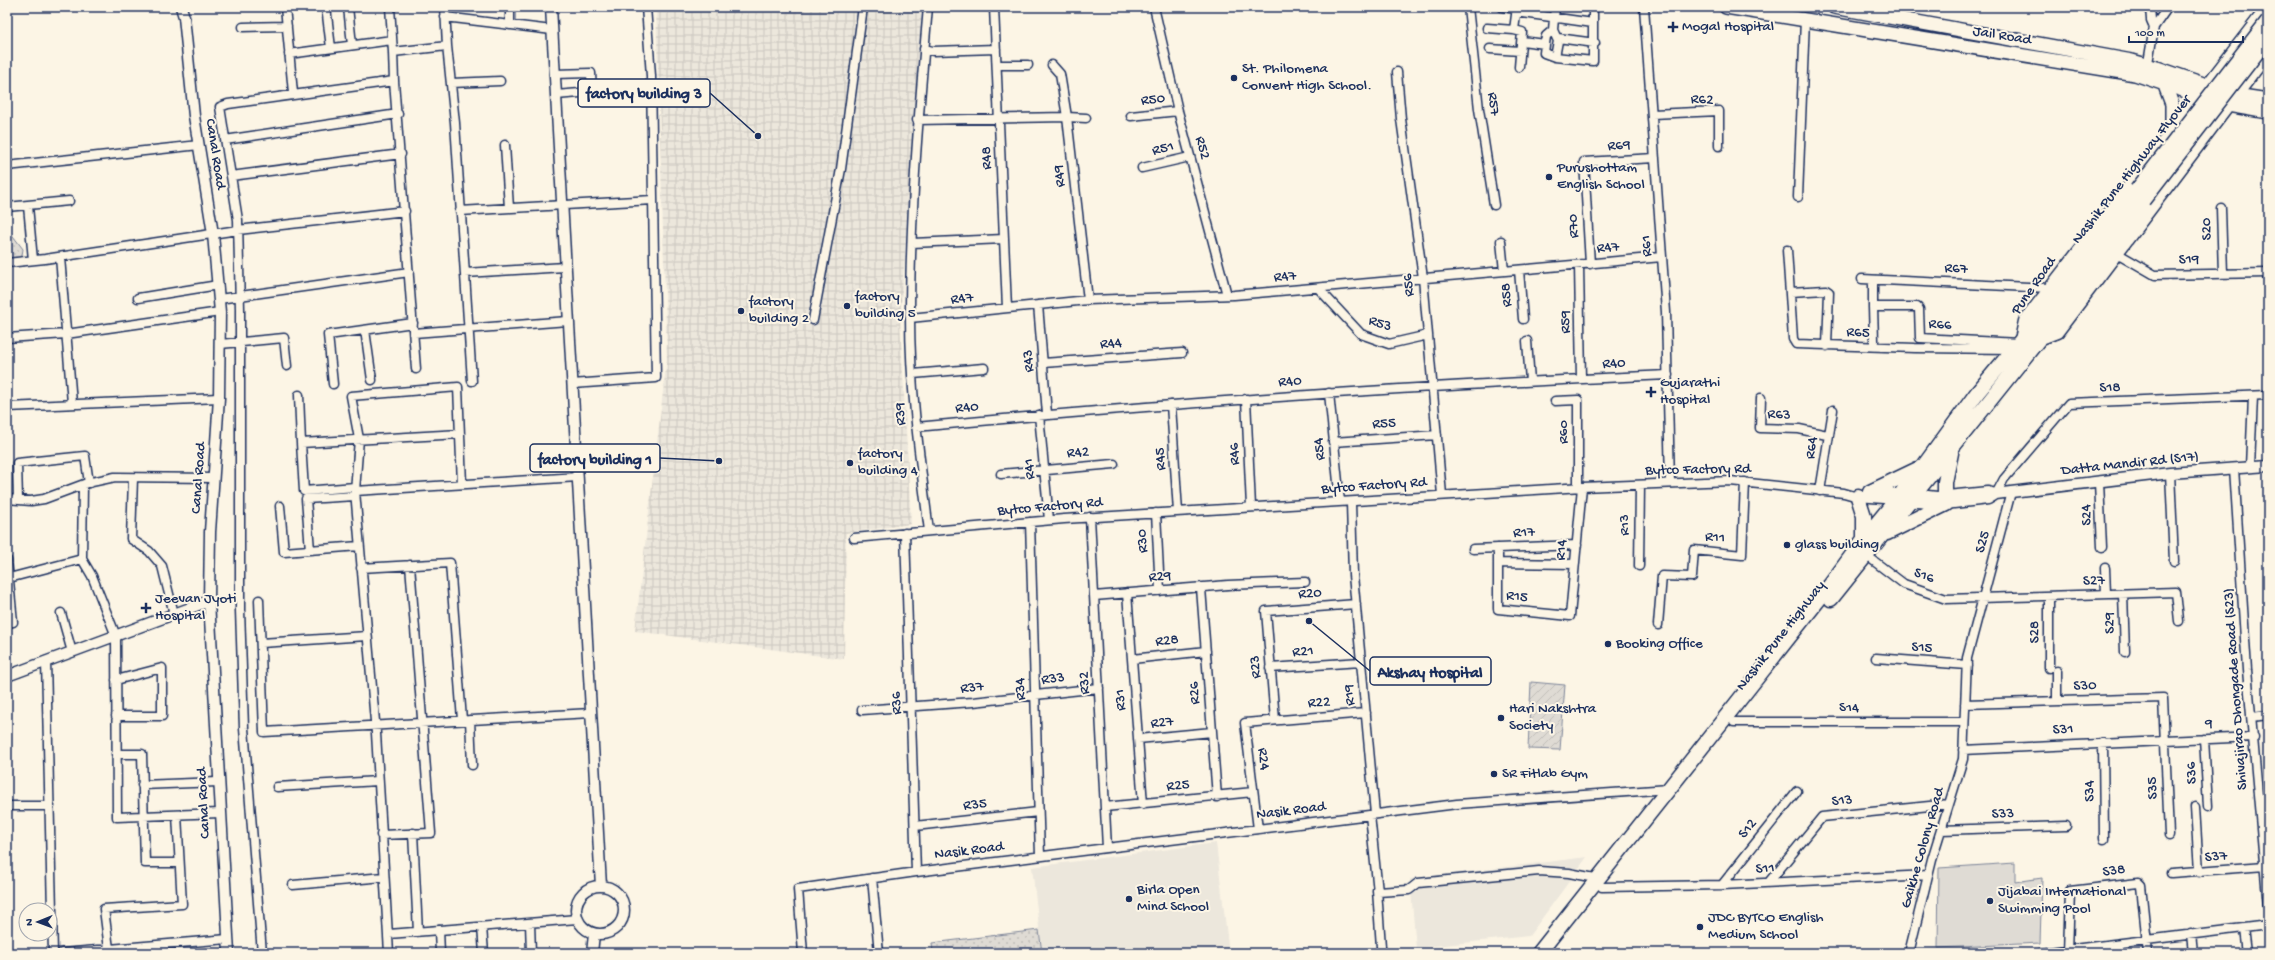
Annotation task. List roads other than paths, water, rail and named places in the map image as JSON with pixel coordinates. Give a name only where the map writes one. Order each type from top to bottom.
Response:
[{"type":"highway","name":"Nashik Pune Highway Flyover","points":[[2039,339],[2140,195],[2268,20]]},
{"type":"highway","name":"Nashik Pune Highway Flyover","points":[[2018,344],[2268,38]]},
{"type":"highway","name":"Nashik Pune Highway","points":[[1549,953],[1602,883],[1670,788],[1831,584],[1864,539],[1951,448],[2039,339]]},
{"type":"highway","name":"Nashik Pune Highway","points":[[1539,953],[1602,883],[1734,722],[1883,535],[1923,466],[1977,393],[2018,344]]},
{"type":"highway","points":[[1883,535],[1945,500],[1945,482],[1951,448]]},
{"type":"highway","points":[[1864,539],[1864,495],[1923,466]]},
{"type":"main road","name":"Jail Road","points":[[1726,7],[2150,70],[2202,90],[2268,112]]},
{"type":"main road","points":[[1834,7],[2040,43],[2150,70]]},
{"type":"main road","name":"Pune Road","points":[[2018,344],[2025,321],[2202,90],[2268,7]]},
{"type":"main road","points":[[2039,339],[2057,332],[2268,53]]},
{"type":"main road","name":"Jail Road","points":[[2150,70],[2164,83],[2202,90]]},
{"type":"main road","points":[[2164,83],[2172,104],[2172,130]]},
{"type":"main road","name":"Jail Road","points":[[2231,100],[2268,100]]},
{"type":"street","name":"Canal Road","points":[[181,7],[184,17],[199,145],[213,234],[220,312],[219,398],[209,601],[218,782],[229,953]]},
{"type":"street","points":[[286,7],[292,94]]},
{"type":"street","points":[[326,7],[330,48]]},
{"type":"street","points":[[348,7],[352,45]]},
{"type":"street","points":[[390,7],[394,81],[398,114],[416,369]]},
{"type":"street","points":[[445,7],[472,381]]},
{"type":"street","points":[[510,7],[510,25]]},
{"type":"street","points":[[551,7],[601,886]]},
{"type":"street","points":[[572,384],[656,378],[651,76],[646,7]]},
{"type":"street","points":[[813,320],[841,169],[863,7]]},
{"type":"street","name":"R39","points":[[928,7],[917,120],[910,318],[916,427],[929,531]]},
{"type":"street","name":"R48","points":[[994,7],[1007,308]]},
{"type":"street","name":"R52","points":[[1154,7],[1178,111],[1227,295]]},
{"type":"street","name":"R57","points":[[1468,7],[1478,109],[1494,205]]},
{"type":"street","points":[[1502,7],[1554,18],[1593,23]]},
{"type":"street","points":[[1555,7],[1553,30],[1558,38],[1555,57]]},
{"type":"street","points":[[1553,30],[1546,36],[1545,55],[1592,62],[1594,43],[1593,7]]},
{"type":"street","name":"R61","points":[[1644,7],[1662,257],[1668,375],[1670,483]]},
{"type":"street","points":[[2150,7],[2154,27],[2150,70]]},
{"type":"street","points":[[2154,27],[2168,7]]},
{"type":"street","points":[[1514,30],[1516,10]]},
{"type":"street","points":[[445,16],[552,30]]},
{"type":"street","points":[[1798,197],[1805,19]]},
{"type":"street","points":[[243,27],[287,26]]},
{"type":"street","points":[[1487,28],[1522,31],[1519,67]]},
{"type":"street","points":[[1558,38],[1594,43]]},
{"type":"street","points":[[289,54],[392,40]]},
{"type":"street","points":[[1522,42],[1545,44]]},
{"type":"street","points":[[393,52],[447,46]]},
{"type":"street","points":[[924,49],[933,51],[996,49]]},
{"type":"street","points":[[1490,49],[1520,51]]},
{"type":"street","points":[[997,66],[1028,65]]},
{"type":"street","name":"R49","points":[[1052,65],[1060,74],[1067,117],[1088,300]]},
{"type":"street","name":"R56","points":[[1397,72],[1401,119],[1423,278],[1442,495]]},
{"type":"street","points":[[554,74],[591,73],[592,92],[556,95]]},
{"type":"street","points":[[262,953],[244,721],[240,610],[240,295],[238,230],[220,107],[228,104],[292,94],[394,81]]},
{"type":"street","points":[[451,84],[500,81]]},
{"type":"street","name":"R50","points":[[1131,116],[1178,111]]},
{"type":"street","name":"R62","points":[[1652,114],[1718,111],[1719,146]]},
{"type":"street","points":[[225,140],[398,114]]},
{"type":"street","points":[[917,120],[1067,117],[1086,118]]},
{"type":"street","points":[[7,166],[199,145]]},
{"type":"street","points":[[505,145],[509,208]]},
{"type":"street","points":[[231,176],[401,154]]},
{"type":"street","name":"R51","points":[[1142,168],[1190,157]]},
{"type":"street","name":"R69","points":[[1584,162],[1655,158]]},
{"type":"street","name":"R70","points":[[1584,162],[1590,264]]},
{"type":"street","points":[[460,211],[653,200]]},
{"type":"street","points":[[7,207],[69,201]]},
{"type":"street","points":[[28,206],[33,260]]},
{"type":"street","name":"S20","points":[[2221,208],[2223,274]]},
{"type":"street","points":[[7,263],[60,257],[238,230],[405,211]]},
{"type":"street","points":[[912,243],[1004,239]]},
{"type":"street","points":[[1501,241],[1504,271]]},
{"type":"street","name":"R65","points":[[1787,250],[1794,342],[1799,344],[1827,346],[1920,348],[2018,344]]},
{"type":"street","name":"S19","points":[[2117,253],[2155,275],[2268,273]]},
{"type":"street","points":[[60,257],[72,403]]},
{"type":"street","name":"R47","points":[[910,318],[1088,300],[1227,295],[1662,257]]},
{"type":"street","name":"R59","points":[[1579,264],[1581,379]]},
{"type":"street","points":[[464,273],[565,267]]},
{"type":"street","name":"R58","points":[[1519,270],[1523,319]]},
{"type":"street","points":[[219,299],[409,272]]},
{"type":"street","name":"R67","points":[[1862,279],[2050,288]]},
{"type":"street","points":[[1873,280],[1874,341]]},
{"type":"street","points":[[138,298],[218,285]]},
{"type":"street","name":"R53","points":[[1318,288],[1361,334],[1389,344],[1428,335]]},
{"type":"street","points":[[1790,292],[1826,290],[1829,292],[1827,346]]},
{"type":"street","name":"R43","points":[[1038,305],[1043,363],[1043,414]]},
{"type":"street","name":"R66","points":[[1873,307],[1917,306],[1919,309],[1920,338],[2018,344]]},
{"type":"street","points":[[7,338],[66,334],[220,312]]},
{"type":"street","points":[[414,332],[568,321]]},
{"type":"street","points":[[333,384],[328,335],[413,323]]},
{"type":"street","points":[[365,330],[372,380]]},
{"type":"street","points":[[220,344],[284,338],[287,366]]},
{"type":"street","points":[[1920,338],[1920,348]]},
{"type":"street","points":[[1527,341],[1530,381]]},
{"type":"street","name":"R44","points":[[1043,363],[1182,353]]},
{"type":"street","points":[[913,374],[984,368]]},
{"type":"street","name":"R40","points":[[916,427],[1043,414],[1329,393],[1433,386],[1668,375]]},
{"type":"street","points":[[390,953],[381,835],[375,726],[355,491],[359,439],[351,396],[458,387],[462,484]]},
{"type":"street","name":"R54","points":[[1329,393],[1340,502]]},
{"type":"street","name":"S18","points":[[1996,494],[2004,478],[2068,403],[2268,395]]},
{"type":"street","points":[[299,396],[300,443],[304,491],[355,491],[578,477]]},
{"type":"street","points":[[2250,467],[2253,396]]},
{"type":"street","points":[[7,407],[72,403],[219,398]]},
{"type":"street","name":"R63","points":[[1760,398],[1760,428],[1799,429],[1827,436]]},
{"type":"street","name":"R46","points":[[1246,399],[1251,507]]},
{"type":"street","name":"R60","points":[[1555,401],[1578,400],[1580,487]]},
{"type":"street","name":"R45","points":[[1171,405],[1178,512]]},
{"type":"street","name":"R64","points":[[1820,491],[1827,436],[1833,410]]},
{"type":"street","name":"R41","points":[[1043,414],[1044,469],[1049,520]]},
{"type":"street","points":[[300,443],[460,434]]},
{"type":"street","name":"R55","points":[[1334,442],[1437,435]]},
{"type":"street","points":[[18,500],[17,463],[85,456],[86,484],[82,559],[92,576],[116,636],[117,817],[220,813]]},
{"type":"street","name":"R42","points":[[1001,474],[1114,464]]},
{"type":"street","name":"Datta Mandir Rd (S17)","points":[[1905,497],[1945,500],[1988,492],[1996,494],[2170,473],[2268,466]]},
{"type":"street","name":"Shivajirao Dhongade Road (S23)","points":[[2234,468],[2252,717],[2268,907]]},
{"type":"street","points":[[2170,473],[2174,561]]},
{"type":"street","points":[[7,499],[30,501],[44,499],[86,484],[115,478],[214,478]]},
{"type":"street","points":[[133,478],[131,539],[149,551],[162,566],[174,614]]},
{"type":"street","name":"Bytco Factory Rd","points":[[854,538],[1090,517],[1640,484],[1745,482],[1820,491],[1905,497]]},
{"type":"street","name":"R11","points":[[1658,625],[1662,576],[1692,577],[1694,550],[1742,555],[1745,482]]},
{"type":"street","name":"S24","points":[[2099,482],[2102,547]]},
{"type":"street","name":"R13","points":[[1639,566],[1640,484]]},
{"type":"street","name":"R14","points":[[1570,616],[1580,487]]},
{"type":"street","points":[[310,550],[306,499],[355,491]]},
{"type":"street","name":"S25","points":[[1967,665],[1974,625],[2011,492]]},
{"type":"street","name":"Bytco Factory Rd","points":[[1844,493],[1905,497]]},
{"type":"street","name":"R19","points":[[1351,502],[1356,604],[1366,713],[1376,890],[1381,947]]},
{"type":"street","points":[[280,506],[284,552],[360,546]]},
{"type":"street","name":"R30","points":[[1156,513],[1160,591]]},
{"type":"street","name":"R32","points":[[1090,517],[1107,848]]},
{"type":"street","name":"R34","points":[[1030,522],[1040,856]]},
{"type":"street","name":"R36","points":[[905,533],[916,872]]},
{"type":"street","name":"R17","points":[[1473,549],[1576,545]]},
{"type":"street","name":"R15","points":[[1498,548],[1498,609],[1570,616]]},
{"type":"street","name":"S16","points":[[1866,555],[1904,584],[1946,599],[1982,599]]},
{"type":"street","points":[[9,578],[82,559]]},
{"type":"street","points":[[7,560],[13,622],[7,623]]},
{"type":"street","points":[[361,568],[450,563],[472,765]]},
{"type":"street","points":[[1498,563],[1575,564]]},
{"type":"street","points":[[381,835],[431,832],[410,565]]},
{"type":"street","points":[[2105,568],[2106,594]]},
{"type":"street","name":"R29","points":[[1094,596],[1228,585],[1305,582]]},
{"type":"street","name":"R26","points":[[1201,588],[1217,796]]},
{"type":"street","name":"S27","points":[[1982,599],[2176,592],[2179,621]]},
{"type":"street","name":"R31","points":[[1127,593],[1143,804]]},
{"type":"street","name":"S29","points":[[2123,594],[2125,652]]},
{"type":"street","name":"S28","points":[[2049,596],[2049,668]]},
{"type":"street","points":[[259,600],[264,732],[591,713]]},
{"type":"street","points":[[7,676],[209,601]]},
{"type":"street","name":"R20","points":[[1266,611],[1356,604]]},
{"type":"street","name":"R23","points":[[1266,611],[1275,720]]},
{"type":"street","points":[[61,613],[72,652]]},
{"type":"street","points":[[261,643],[367,636]]},
{"type":"street","name":"R28","points":[[1132,659],[1206,651]]},
{"type":"street","name":"S15","points":[[1876,658],[1967,665]]},
{"type":"street","points":[[46,661],[53,953]]},
{"type":"street","name":"R21","points":[[1270,668],[1361,662]]},
{"type":"street","name":"Gaikhe Colony Road","points":[[1909,953],[1928,875],[1962,759],[1967,665]]},
{"type":"street","points":[[116,680],[162,668],[162,716],[116,716]]},
{"type":"street","points":[[2057,672],[2057,701]]},
{"type":"street","name":"R33","points":[[1035,696],[1099,688]]},
{"type":"street","name":"R37","points":[[862,710],[911,708],[1035,696]]},
{"type":"street","name":"S30","points":[[1965,704],[2163,698],[2165,740]]},
{"type":"street","name":"R22","points":[[1275,720],[1366,713]]},
{"type":"street","points":[[2252,717],[2268,715]]},
{"type":"street","name":"R24","points":[[1258,829],[1244,723],[1275,720]]},
{"type":"street","name":"S14","points":[[1734,722],[1964,722]]},
{"type":"street","name":"R27","points":[[1138,739],[1212,732]]},
{"type":"street","name":"9","points":[[2165,740],[2254,737]]},
{"type":"street","name":"S36","points":[[2204,739],[2208,806]]},
{"type":"street","name":"S31","points":[[1963,750],[2165,740]]},
{"type":"street","name":"S35","points":[[2165,740],[2169,835]]},
{"type":"street","name":"S34","points":[[2103,743],[2104,839]]},
{"type":"street","points":[[116,754],[142,754],[145,864],[179,863]]},
{"type":"street","points":[[277,787],[378,781]]},
{"type":"street","points":[[142,784],[218,782]]},
{"type":"street","name":"Nasik Road","points":[[803,953],[798,890],[916,872],[1372,814],[1458,804],[1670,788]]},
{"type":"street","name":"S12","points":[[1722,885],[1796,791]]},
{"type":"street","name":"R25","points":[[1105,808],[1253,792]]},
{"type":"street","name":"S13","points":[[1770,882],[1822,817],[1949,804]]},
{"type":"street","points":[[7,806],[50,806]]},
{"type":"street","points":[[2195,807],[2199,872]]},
{"type":"street","name":"R35","points":[[915,826],[1038,812]]},
{"type":"street","points":[[109,949],[104,909],[182,904],[177,815]]},
{"type":"street","name":"S33","points":[[1941,830],[2066,826]]},
{"type":"street","points":[[413,833],[418,932]]},
{"type":"street","name":"S37","points":[[2171,873],[2265,866]]},
{"type":"street","name":"S11","points":[[1376,890],[1380,892],[1405,891],[1411,889],[1418,883],[1539,871],[1570,873],[1602,883],[1722,885],[1928,875]]},
{"type":"street","points":[[293,884],[384,877]]},
{"type":"street","points":[[872,878],[879,953]]},
{"type":"street","name":"S38","points":[[2068,951],[2069,892],[2080,890],[2141,884],[2147,940]]},
{"type":"street","points":[[601,886],[608,888],[620,896],[623,903],[623,918],[620,924],[610,933],[594,934],[586,930],[577,919],[576,903],[580,896],[593,887],[601,886]]},
{"type":"street","points":[[389,934],[577,919]]},
{"type":"street","points":[[530,923],[531,953]]},
{"type":"street","points":[[2041,953],[2068,951],[2268,925]]},
{"type":"street","points":[[482,927],[484,953]]},
{"type":"street","points":[[2244,928],[2247,953]]},
{"type":"street","points":[[439,930],[440,953]]},
{"type":"street","points":[[592,953],[594,934]]},
{"type":"street","points":[[2191,934],[2193,953]]},
{"type":"street","points":[[62,953],[228,939]]},
{"type":"street","points":[[2147,940],[2148,953]]},
{"type":"place","name":"Mogal Hospital","points":[[1673,27]]},
{"type":"place","name":"St. Philomena Convent High School.","points":[[1234,78]]},
{"type":"place","name":"factory building 3","points":[[758,136]]},
{"type":"place","name":"Purushottam English School","points":[[1549,177]]},
{"type":"place","name":"factory building 5","points":[[847,306]]},
{"type":"place","name":"factory building 2","points":[[741,311]]},
{"type":"place","name":"Gujarathi Hospital","points":[[1651,392]]},
{"type":"place","name":"factory building 1","points":[[719,461]]},
{"type":"place","name":"factory building 4","points":[[850,463]]},
{"type":"place","name":"glass building","points":[[1787,545]]},
{"type":"place","name":"Jeevan Jyoti Hospital","points":[[146,608]]},
{"type":"place","name":"Akshay Hospital","points":[[1309,621]]},
{"type":"place","name":"Booking Office","points":[[1608,644]]},
{"type":"place","name":"Hari Nakshtra Society","points":[[1501,718]]},
{"type":"place","name":"SR Fitlab Gym","points":[[1494,774]]},
{"type":"place","name":"Birla Open Mind School","points":[[1129,899]]},
{"type":"place","name":"Jijabai International Swimming Pool","points":[[1990,901]]},
{"type":"place","name":"JDC BYTCO English Medium School","points":[[1700,927]]}]
